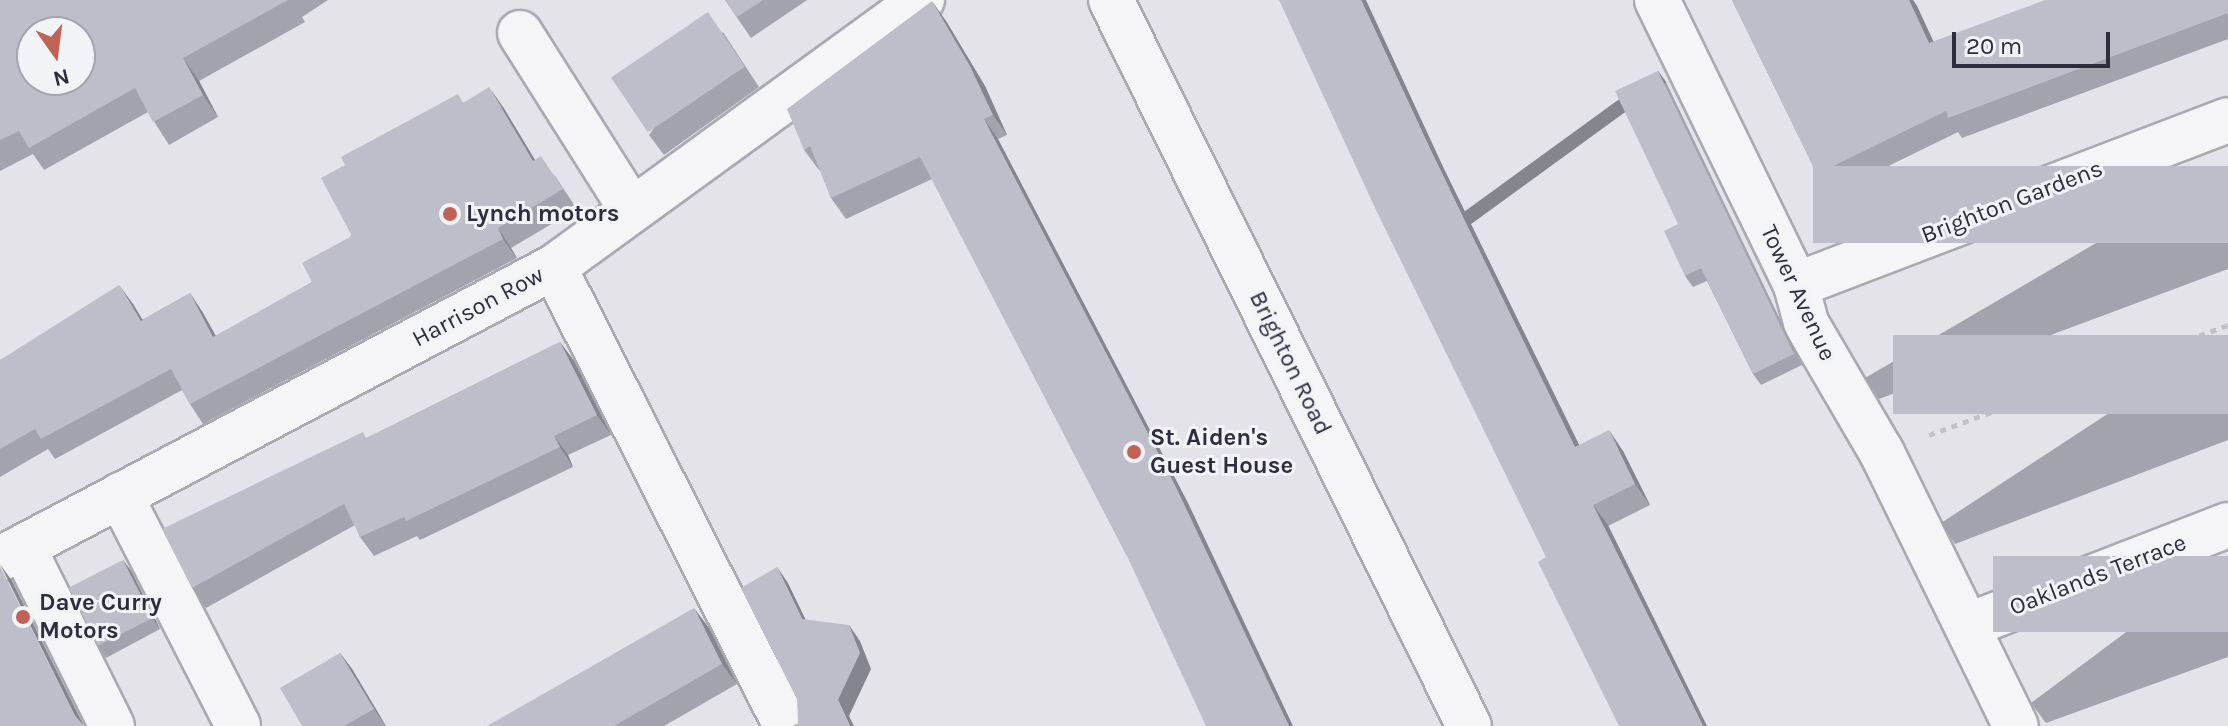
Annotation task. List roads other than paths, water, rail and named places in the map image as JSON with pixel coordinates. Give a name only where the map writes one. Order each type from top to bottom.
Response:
[{"type":"street","name":"Harrison Row","points":[[11,553],[554,267],[922,0]]},
{"type":"street","name":"Brighton Road","points":[[1111,0],[1469,726]]},
{"type":"street","name":"Tower Avenue","points":[[1657,0],[1796,285],[1806,323],[1882,453],[2016,726]]},
{"type":"street","points":[[520,33],[632,210]]},
{"type":"street","name":"Brighton Gardens","points":[[1796,285],[2228,120]]},
{"type":"street","points":[[554,267],[786,726]]},
{"type":"street","points":[[120,495],[238,726]]},
{"type":"street","name":"Oaklands Terrace","points":[[1969,625],[2228,525]]},
{"type":"street","points":[[11,553],[112,726]]},
{"type":"place","name":"Lynch motors","points":[[450,214]]},
{"type":"place","name":"St. Aiden's Guest House","points":[[1134,452]]},
{"type":"place","name":"Dave Curry Motors","points":[[23,617]]}]
